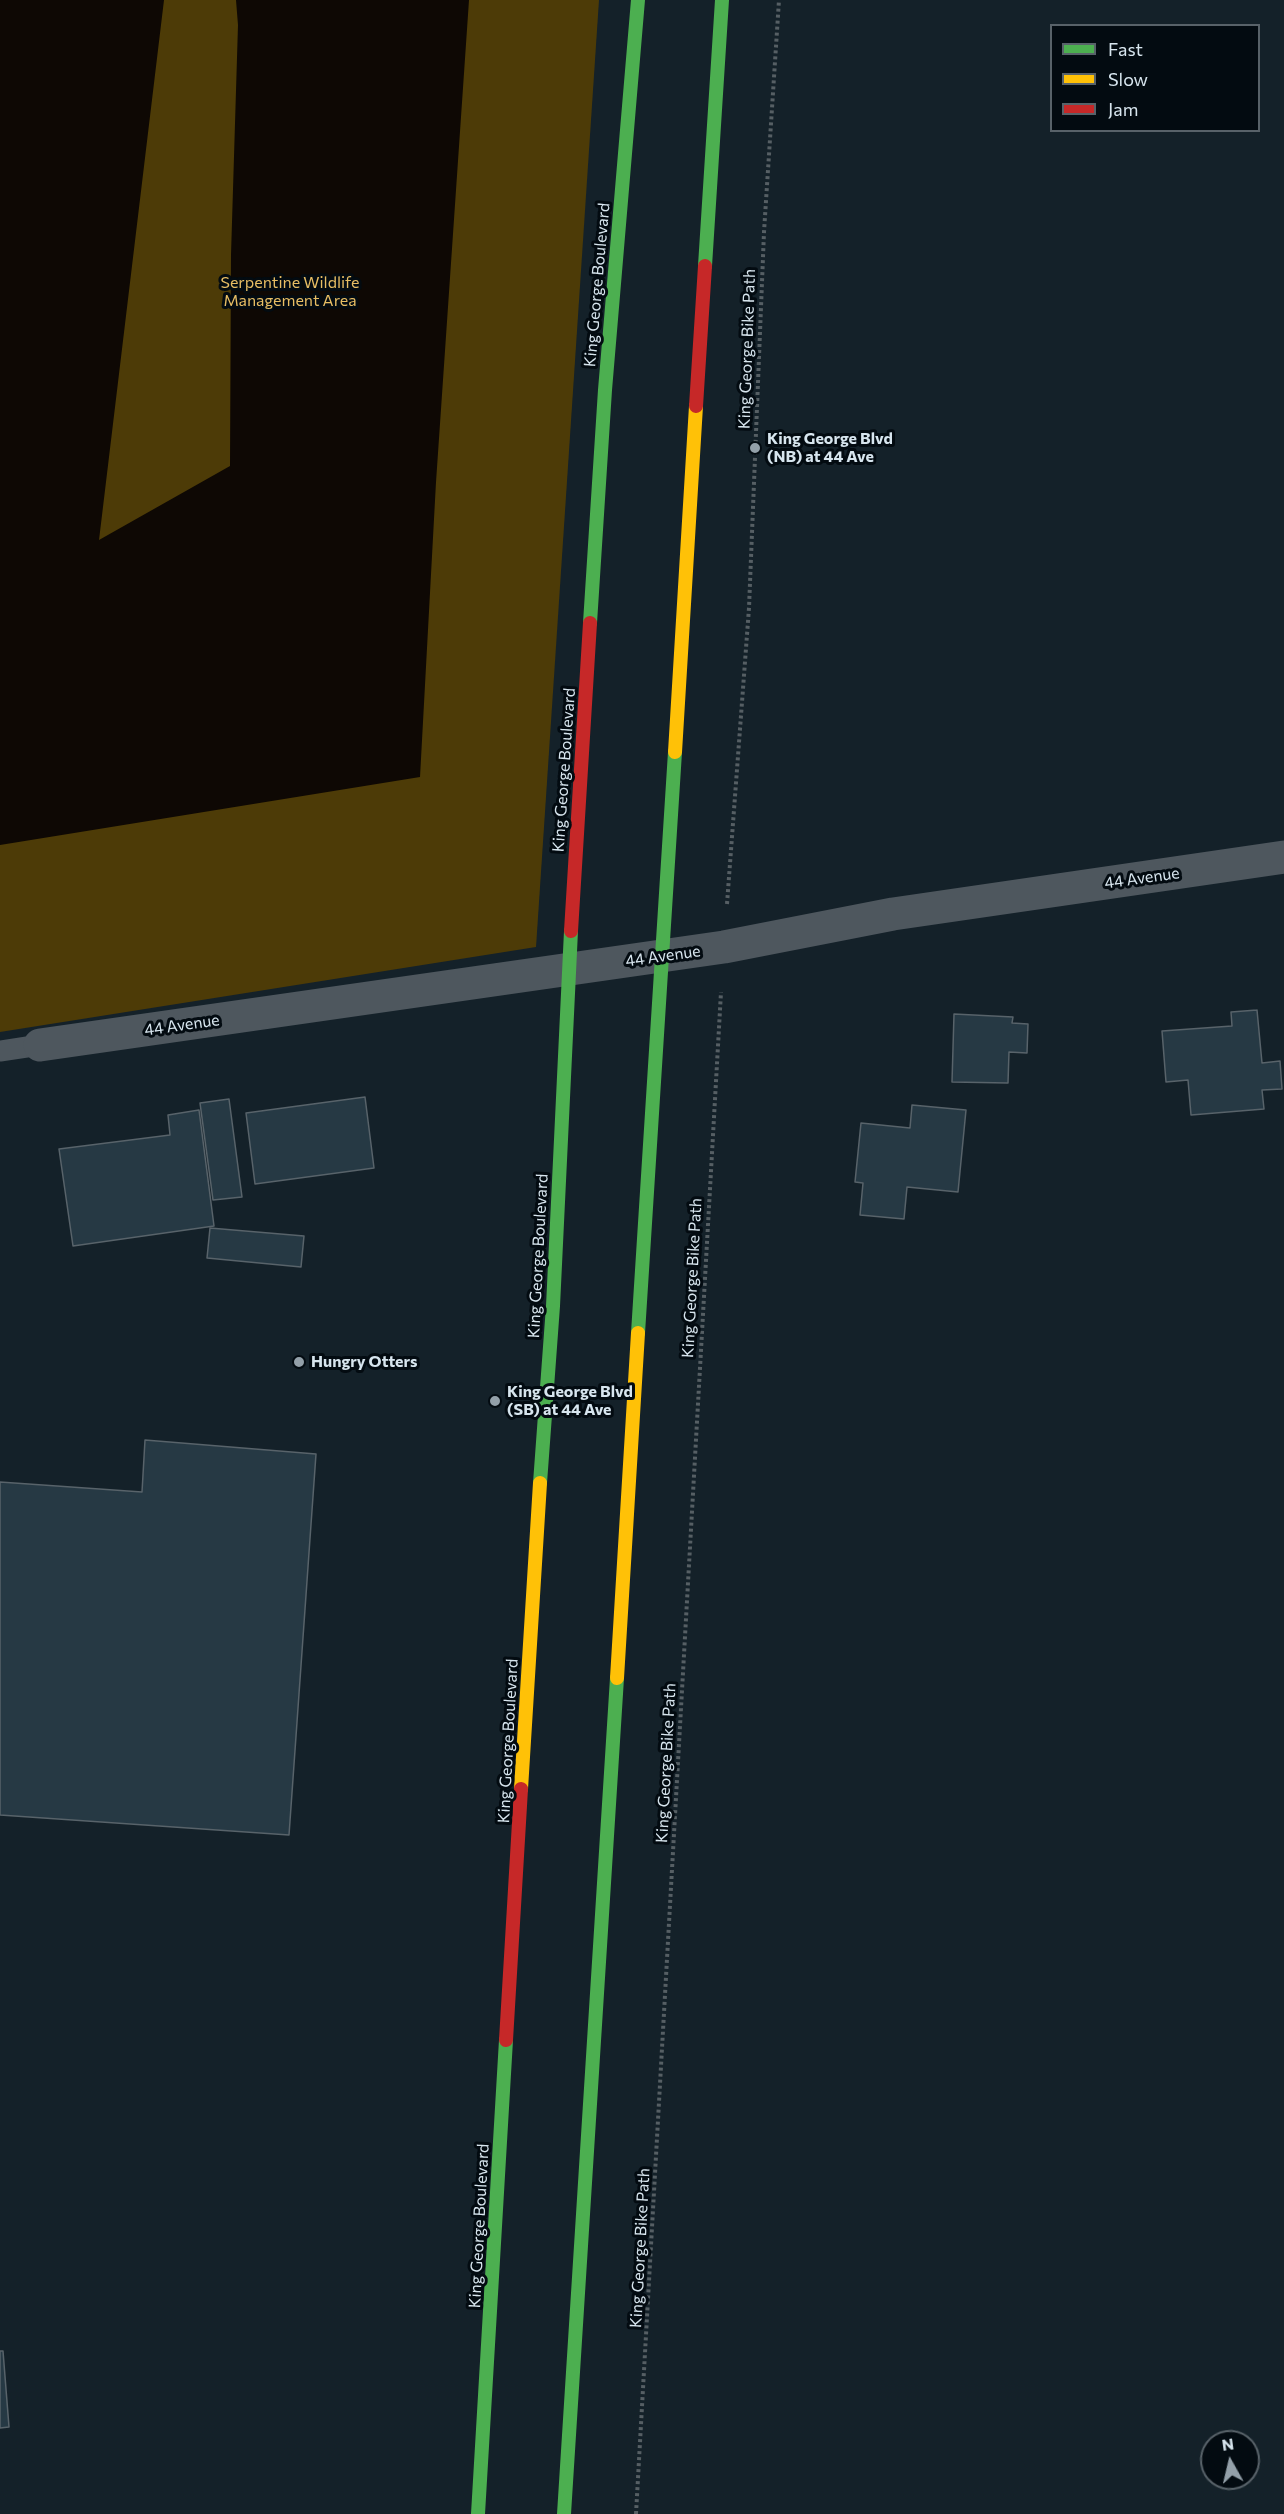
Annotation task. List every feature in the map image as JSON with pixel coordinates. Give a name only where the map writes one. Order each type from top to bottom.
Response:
[{"type":"main road","name":"King George Boulevard","points":[[478,2514],[532,1600],[553,1306],[569,968],[605,390],[638,0]]},
{"type":"main road","points":[[564,2514],[722,0]]},
{"type":"street","name":"44 Avenue","points":[[40,1045],[724,947],[892,914],[1284,857]]},
{"type":"lane","points":[[0,1051],[40,1045]]},
{"type":"path","name":"King George Bike Path","points":[[729,878],[749,609],[764,232],[778,0]]},
{"type":"path","name":"King George Bike Path","points":[[636,2514],[719,1013]]},
{"type":"green space","name":"Serpentine Wildlife Management Area","points":[[0,0],[599,0],[536,947],[0,1032]]},
{"type":"shaded area","points":[[0,0],[164,0],[99,540],[230,466],[231,255],[238,25],[236,0],[469,0],[436,482],[420,777],[0,845]]},
{"type":"building","points":[[1257,1010],[1262,1063],[1280,1061],[1282,1089],[1262,1090],[1264,1109],[1191,1115],[1188,1080],[1166,1082],[1162,1031],[1232,1026],[1231,1012]]},
{"type":"building","points":[[954,1014],[1013,1017],[1012,1023],[1028,1024],[1027,1053],[1009,1052],[1008,1083],[952,1082]]},
{"type":"building","points":[[365,1097],[374,1168],[255,1184],[246,1113]]},
{"type":"building","points":[[229,1099],[242,1197],[213,1200],[200,1103]]},
{"type":"building","points":[[912,1105],[966,1110],[958,1192],[907,1187],[904,1219],[860,1215],[863,1183],[855,1182],[861,1123],[910,1128]]},
{"type":"building","points":[[199,1110],[214,1226],[73,1246],[59,1149],[170,1135],[168,1115]]},
{"type":"building","points":[[210,1228],[304,1236],[301,1267],[207,1258]]},
{"type":"building","points":[[145,1440],[316,1454],[289,1835],[0,1815],[0,1482],[142,1492]]},
{"type":"building","points":[[0,2351],[3,2351],[9,2427],[0,2428]]},
{"type":"traffic: fast","points":[[590,623],[605,390],[638,0]]},
{"type":"traffic: fast","points":[[705,266],[722,0]]},
{"type":"traffic: fast","points":[[638,1333],[675,752]]},
{"type":"traffic: fast","points":[[540,1483],[553,1306],[571,931]]},
{"type":"traffic: fast","points":[[564,2514],[617,1678]]},
{"type":"traffic: fast","points":[[478,2514],[506,2040]]},
{"type":"traffic: slow","points":[[675,752],[696,406]]},
{"type":"traffic: slow","points":[[617,1678],[638,1333]]},
{"type":"traffic: slow","points":[[521,1789],[540,1483]]},
{"type":"traffic: jam","points":[[696,406],[705,266]]},
{"type":"traffic: jam","points":[[571,931],[590,623]]},
{"type":"traffic: jam","points":[[506,2040],[521,1789]]},
{"type":"place","name":"King George Blvd (NB) at 44 Ave","points":[[755,448]]},
{"type":"place","name":"Hungry Otters","points":[[299,1362]]},
{"type":"place","name":"King George Blvd (SB) at 44 Ave","points":[[495,1401]]}]
